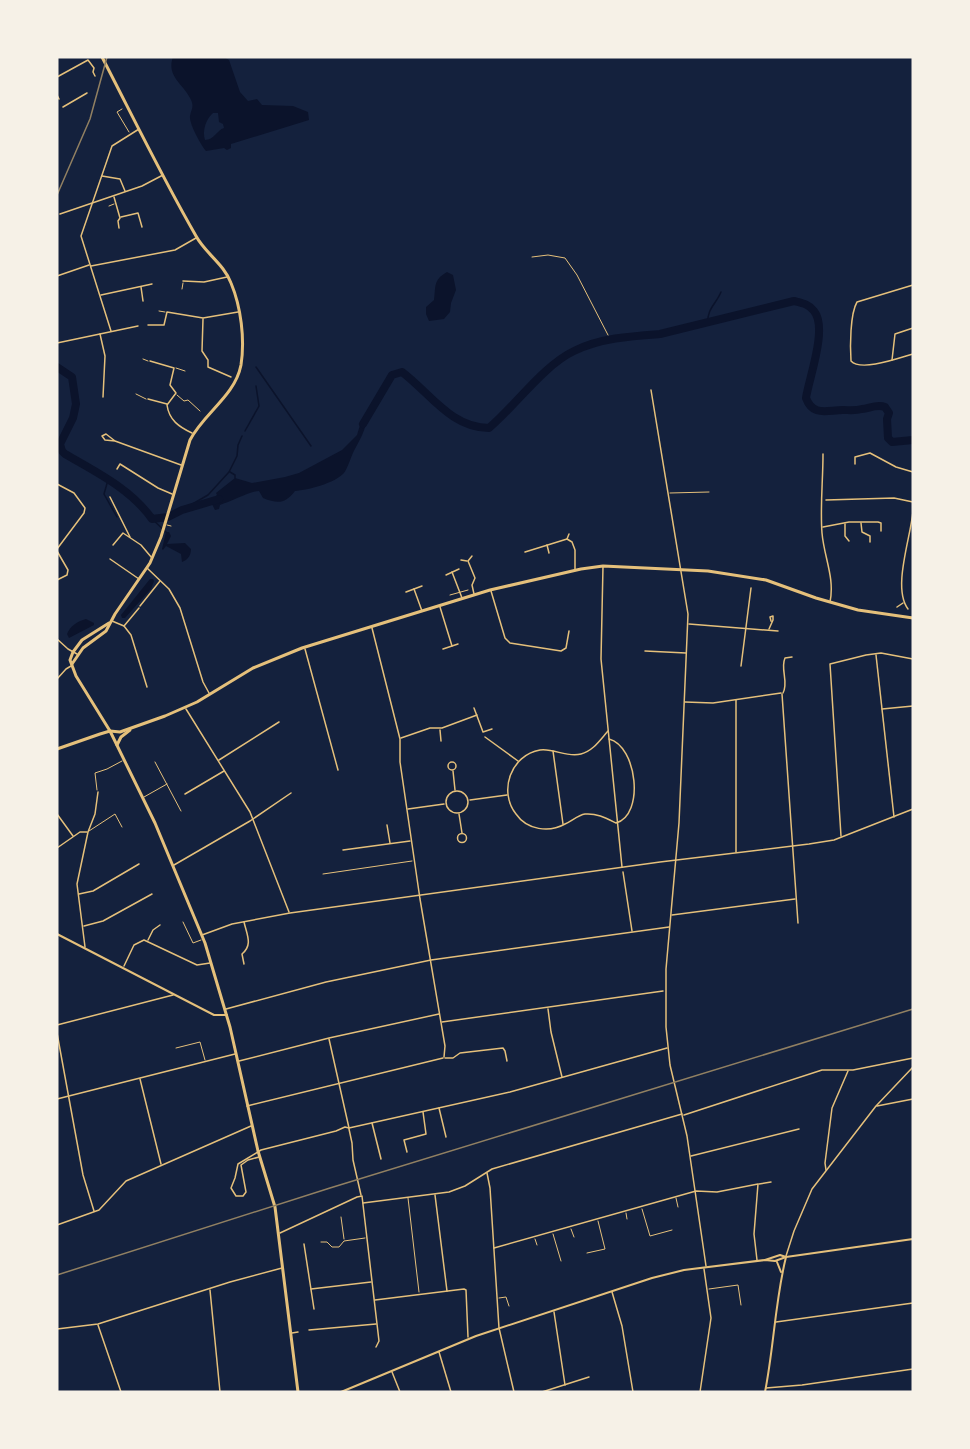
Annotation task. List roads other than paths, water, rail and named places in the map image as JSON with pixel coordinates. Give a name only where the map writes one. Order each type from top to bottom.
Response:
[{"type":"main road","points":[[72,665],[83,648],[106,632],[110,622],[153,558],[165,526],[181,465],[193,434],[226,396],[238,372],[242,345],[237,299],[228,277],[197,238],[102,57]]},
{"type":"main road","points":[[57,749],[110,731],[118,732],[131,728],[185,707],[253,668],[305,647],[490,590],[575,570],[603,566],[708,571],[766,580],[830,603],[858,610],[913,618]]},
{"type":"main road","points":[[110,622],[82,640],[70,658],[110,731],[174,865],[202,937],[227,1015],[279,1233],[298,1392]]},
{"type":"main road","points":[[117,745],[121,737],[131,728]]},
{"type":"main road","points":[[57,934],[216,1016],[227,1015]]},
{"type":"main road","points":[[765,1260],[775,1261],[786,1257],[913,1239]]},
{"type":"main road","points":[[340,1392],[499,1328],[662,1275],[779,1256],[786,1257]]},
{"type":"main road","points":[[765,1390],[781,1272],[786,1257]]},
{"type":"main road","points":[[775,1261],[780,1264],[781,1272]]},
{"type":"street","points":[[57,77],[88,58],[95,75]]},
{"type":"street","points":[[63,107],[87,93]]},
{"type":"street","points":[[57,95],[59,99]]},
{"type":"street","points":[[111,331],[81,236],[112,146],[140,129]]},
{"type":"street","points":[[101,175],[120,179],[126,192]]},
{"type":"street","points":[[60,214],[126,192],[164,175]]},
{"type":"street","points":[[114,196],[120,218],[119,228]]},
{"type":"street","points":[[120,218],[138,213],[142,227]]},
{"type":"street","points":[[57,276],[90,265],[175,250],[197,238]]},
{"type":"street","points":[[183,280],[204,282],[228,277]]},
{"type":"street","points":[[100,295],[152,284]]},
{"type":"street","points":[[913,285],[857,302],[854,309],[851,361],[859,366],[913,354]]},
{"type":"street","points":[[141,286],[143,301]]},
{"type":"street","points":[[148,325],[164,325],[167,312],[203,318],[239,312]]},
{"type":"street","points":[[203,318],[202,351],[208,360],[208,367],[231,377]]},
{"type":"street","points":[[57,343],[138,326]]},
{"type":"street","points":[[892,360],[894,336],[896,333],[913,328]]},
{"type":"street","points":[[100,333],[105,356],[103,397]]},
{"type":"street","points":[[150,361],[174,368],[170,385],[176,393],[168,405],[172,419],[193,434]]},
{"type":"street","points":[[651,390],[688,624],[676,860],[665,991],[667,1048],[683,1115],[696,1191],[711,1320],[700,1392]]},
{"type":"street","points":[[148,399],[168,405]]},
{"type":"street","points":[[115,441],[181,465]]},
{"type":"street","points":[[855,464],[855,457],[870,453],[896,467],[913,472]]},
{"type":"street","points":[[823,454],[822,527],[832,581],[830,603]]},
{"type":"street","points":[[117,469],[119,463],[173,495]]},
{"type":"street","points":[[57,484],[74,493],[85,508],[84,513],[57,550],[68,570],[67,575],[57,580]]},
{"type":"street","points":[[110,497],[131,538]]},
{"type":"street","points":[[826,500],[894,498],[913,502]]},
{"type":"street","points":[[908,609],[904,602],[902,572],[910,541],[913,511]]},
{"type":"street","points":[[861,522],[862,532],[870,536],[870,542]]},
{"type":"street","points":[[822,527],[845,523],[880,522],[881,531]]},
{"type":"street","points":[[845,523],[845,536],[849,541]]},
{"type":"street","points":[[113,545],[123,533],[141,545],[153,558]]},
{"type":"street","points":[[567,539],[569,534]]},
{"type":"street","points":[[525,552],[567,539]]},
{"type":"street","points":[[567,539],[573,544],[575,570]]},
{"type":"street","points":[[547,545],[549,552]]},
{"type":"street","points":[[468,561],[472,556]]},
{"type":"street","points":[[112,560],[140,580]]},
{"type":"street","points":[[460,560],[468,561]]},
{"type":"street","points":[[468,561],[476,578],[472,585],[474,595]]},
{"type":"street","points":[[603,566],[601,650],[622,868]]},
{"type":"street","points":[[147,568],[169,589],[180,608],[203,682],[209,693]]},
{"type":"street","points":[[446,574],[459,569]]},
{"type":"street","points":[[452,572],[462,599]]},
{"type":"street","points":[[124,626],[160,580]]},
{"type":"street","points":[[406,592],[422,586]]},
{"type":"street","points":[[741,666],[751,588]]},
{"type":"street","points":[[414,589],[423,611]]},
{"type":"street","points":[[490,590],[505,638],[512,645],[563,650],[566,648],[569,632]]},
{"type":"street","points":[[897,607],[904,602]]},
{"type":"street","points":[[440,606],[452,646]]},
{"type":"street","points":[[768,630],[771,621]]},
{"type":"street","points":[[110,622],[124,626],[131,635],[147,687]]},
{"type":"street","points":[[688,624],[778,631]]},
{"type":"street","points":[[372,628],[400,739],[399,754],[411,841],[442,1022],[446,1050],[444,1057]]},
{"type":"street","points":[[57,639],[78,654]]},
{"type":"street","points":[[443,649],[458,644]]},
{"type":"street","points":[[305,647],[339,770]]},
{"type":"street","points":[[645,651],[687,653]]},
{"type":"street","points":[[841,837],[830,666],[833,663],[886,653],[913,659]]},
{"type":"street","points":[[875,654],[894,817]]},
{"type":"street","points":[[792,657],[784,659],[785,687],[782,694],[798,923]]},
{"type":"street","points":[[57,679],[72,665]]},
{"type":"street","points":[[685,702],[713,703],[782,694]]},
{"type":"street","points":[[736,700],[736,853]]},
{"type":"street","points":[[882,709],[913,706]]},
{"type":"street","points":[[185,707],[248,809],[290,913]]},
{"type":"street","points":[[474,708],[483,732],[492,729]]},
{"type":"street","points":[[400,739],[477,715]]},
{"type":"street","points":[[218,761],[279,723]]},
{"type":"street","points":[[440,728],[441,741]]},
{"type":"street","points":[[608,731],[593,748],[583,754],[570,755],[546,749],[533,752],[518,762],[509,778],[508,795],[516,815],[526,824],[544,829],[555,829],[585,814],[600,815],[617,823]]},
{"type":"street","points":[[485,737],[518,762]]},
{"type":"street","points":[[609,739],[617,742],[624,751],[630,762],[634,778],[630,808],[622,820],[617,823]]},
{"type":"street","points":[[553,750],[564,825]]},
{"type":"street","points":[[185,794],[224,770]]},
{"type":"street","points":[[453,770],[456,791]]},
{"type":"street","points":[[456,791],[464,793],[468,800],[467,807],[459,813],[451,811],[446,803],[448,795],[456,791]]},
{"type":"street","points":[[85,947],[78,880],[88,832],[95,814],[98,792]]},
{"type":"street","points":[[174,865],[253,820],[291,794]]},
{"type":"street","points":[[468,800],[508,795]]},
{"type":"street","points":[[407,809],[446,803]]},
{"type":"street","points":[[202,937],[244,921],[290,913],[676,860],[793,847],[841,837],[913,809]]},
{"type":"street","points":[[459,813],[462,833]]},
{"type":"street","points":[[57,814],[74,837]]},
{"type":"street","points":[[387,825],[390,844]]},
{"type":"street","points":[[57,848],[80,832],[88,832]]},
{"type":"street","points":[[343,850],[411,841]]},
{"type":"street","points":[[78,894],[93,891],[139,864]]},
{"type":"street","points":[[623,872],[633,932]]},
{"type":"street","points":[[83,927],[103,921],[152,894]]},
{"type":"street","points":[[670,915],[796,899]]},
{"type":"street","points":[[244,921],[249,947],[242,954],[244,964]]},
{"type":"street","points":[[147,941],[153,930],[160,925]]},
{"type":"street","points":[[225,1009],[326,982],[431,960],[669,927]]},
{"type":"street","points":[[123,967],[134,945],[141,941],[147,941],[197,965],[210,963]]},
{"type":"street","points":[[442,1022],[665,991]]},
{"type":"street","points":[[57,1025],[174,994]]},
{"type":"street","points":[[548,1007],[552,1039],[562,1078]]},
{"type":"street","points":[[238,1061],[328,1038],[440,1014]]},
{"type":"street","points":[[57,1033],[83,1175],[95,1212]]},
{"type":"street","points":[[328,1038],[349,1128],[355,1173],[362,1196],[378,1341],[376,1347]]},
{"type":"street","points":[[247,1106],[444,1057],[449,1059],[460,1053],[503,1048],[506,1051],[507,1061]]},
{"type":"street","points":[[260,1157],[248,1160],[241,1165],[246,1192],[244,1195],[236,1196],[231,1188],[238,1164],[258,1151],[345,1127],[349,1128],[510,1092],[667,1048]]},
{"type":"street","points":[[57,1099],[236,1054]]},
{"type":"street","points":[[363,1203],[449,1192],[465,1186],[486,1172],[683,1115],[822,1070],[848,1071],[913,1058]]},
{"type":"street","points":[[786,1257],[805,1204],[823,1174],[876,1106],[913,1068]]},
{"type":"street","points":[[827,1171],[825,1163],[829,1118],[834,1099],[848,1071]]},
{"type":"street","points":[[140,1078],[162,1165]]},
{"type":"street","points":[[876,1106],[913,1099]]},
{"type":"street","points":[[439,1107],[446,1137]]},
{"type":"street","points":[[407,1152],[404,1140],[426,1135],[423,1111]]},
{"type":"street","points":[[372,1123],[381,1159]]},
{"type":"street","points":[[57,1225],[95,1212],[105,1205],[123,1183],[252,1126]]},
{"type":"street","points":[[690,1156],[799,1129]]},
{"type":"street","points":[[486,1172],[490,1188],[499,1328],[514,1392]]},
{"type":"street","points":[[494,1248],[696,1191],[717,1192],[771,1182]]},
{"type":"street","points":[[757,1261],[754,1234],[758,1184]]},
{"type":"street","points":[[435,1194],[447,1291]]},
{"type":"street","points":[[279,1233],[362,1196]]},
{"type":"street","points":[[304,1244],[314,1309]]},
{"type":"street","points":[[57,1329],[98,1324],[283,1268]]},
{"type":"street","points":[[311,1289],[372,1282]]},
{"type":"street","points":[[210,1289],[220,1392]]},
{"type":"street","points":[[374,1300],[464,1289],[466,1290],[466,1322],[469,1339]]},
{"type":"street","points":[[612,1291],[622,1326],[633,1392]]},
{"type":"street","points":[[776,1322],[913,1303]]},
{"type":"street","points":[[554,1311],[566,1384]]},
{"type":"street","points":[[98,1324],[122,1392]]},
{"type":"street","points":[[309,1330],[376,1324]]},
{"type":"street","points":[[291,1333],[298,1332]]},
{"type":"street","points":[[439,1352],[451,1392]]},
{"type":"street","points":[[765,1390],[913,1369]]},
{"type":"street","points":[[391,1371],[400,1392]]},
{"type":"street","points":[[542,1392],[589,1377]]},
{"type":"lane","points":[[123,109],[117,112],[130,134]]},
{"type":"lane","points":[[109,206],[116,204]]},
{"type":"lane","points":[[137,209],[138,213]]},
{"type":"lane","points":[[532,257],[548,255],[565,258],[577,275],[608,335]]},
{"type":"lane","points":[[182,289],[183,280]]},
{"type":"lane","points":[[159,311],[167,312]]},
{"type":"lane","points":[[142,359],[150,361]]},
{"type":"lane","points":[[174,368],[184,371]]},
{"type":"lane","points":[[176,393],[200,411]]},
{"type":"lane","points":[[136,394],[148,399]]},
{"type":"lane","points":[[668,493],[709,492]]},
{"type":"lane","points":[[822,499],[826,500]]},
{"type":"lane","points":[[165,526],[171,526]]},
{"type":"lane","points":[[111,564],[112,560]]},
{"type":"lane","points":[[420,581],[422,586]]},
{"type":"lane","points":[[450,595],[468,590]]},
{"type":"lane","points":[[98,792],[95,773],[124,761]]},
{"type":"lane","points":[[154,762],[181,811]]},
{"type":"lane","points":[[143,798],[168,784]]},
{"type":"lane","points":[[88,832],[115,814],[122,827]]},
{"type":"lane","points":[[323,874],[414,861]]},
{"type":"lane","points":[[183,922],[193,943],[202,937]]},
{"type":"lane","points":[[176,1048],[200,1042],[206,1062]]},
{"type":"lane","points":[[408,1197],[419,1294]]},
{"type":"lane","points":[[676,1197],[678,1207]]},
{"type":"lane","points":[[642,1207],[650,1236],[672,1230]]},
{"type":"lane","points":[[625,1211],[627,1219]]},
{"type":"lane","points":[[341,1217],[344,1241]]},
{"type":"lane","points":[[587,1253],[604,1248],[597,1220]]},
{"type":"lane","points":[[570,1227],[574,1237]]},
{"type":"lane","points":[[553,1232],[561,1261]]},
{"type":"lane","points":[[534,1237],[537,1245]]},
{"type":"lane","points":[[321,1242],[327,1242],[332,1248],[339,1247],[344,1241],[367,1238]]},
{"type":"lane","points":[[707,1289],[738,1285],[741,1305]]},
{"type":"lane","points":[[497,1299],[506,1297],[509,1306]]},
{"type":"water","points":[[173,57],[224,57],[229,60],[240,92],[248,101],[257,99],[262,105],[293,106],[308,112],[309,120],[231,144],[231,148],[227,150],[224,148],[206,151],[191,124],[191,101],[173,75],[171,64]],"holes":[[[213,113],[218,113],[219,122],[224,128],[205,140],[204,129],[207,122]]]},
{"type":"water","points":[[447,272],[453,275],[456,290],[450,312],[444,319],[429,321],[426,307],[434,300],[437,281]]},
{"type":"water","points":[[366,416],[363,432],[340,477],[314,488],[295,491],[281,502],[263,498],[259,491],[220,505],[219,509],[215,510],[209,503],[217,495],[216,493],[235,478],[252,483],[285,477],[299,473],[342,450],[357,435]]},
{"type":"water","points":[[166,532],[169,532],[171,536],[167,544],[185,543],[191,549],[186,560],[182,562],[181,554],[166,546],[162,549]]},
{"type":"water","points":[[150,579],[154,581],[151,589],[125,618],[122,618],[121,615]]},
{"type":"water","points":[[86,619],[94,625],[69,638],[67,634],[70,629]]},
{"type":"waterway","points":[[708,322],[710,310],[721,292]]},
{"type":"waterway","points":[[363,424],[392,375],[402,372],[452,416],[463,422],[489,428],[552,366],[574,351],[594,343],[616,338],[660,334],[794,301],[810,307],[818,319],[818,341],[806,398],[812,408],[821,411],[857,410],[882,406],[889,413],[888,438],[892,442],[913,440]]},
{"type":"waterway","points":[[57,367],[72,377],[76,404],[73,418],[60,444],[65,454],[123,490],[144,508],[152,519],[168,517],[182,510],[219,499]]},
{"type":"waterway","points":[[256,367],[311,446]]},
{"type":"waterway","points":[[245,431],[259,406],[256,386]]},
{"type":"waterway","points":[[182,510],[208,495],[229,472],[237,456],[242,436]]},
{"type":"waterway","points":[[230,472],[235,475],[235,478]]},
{"type":"waterway","points":[[108,480],[104,494],[117,517]]},
{"type":"waterway","points":[[152,519],[166,532]]},
{"type":"railway","points":[[57,195],[90,119],[107,57]]},
{"type":"railway","points":[[57,1275],[330,1188],[913,1009]]}]
